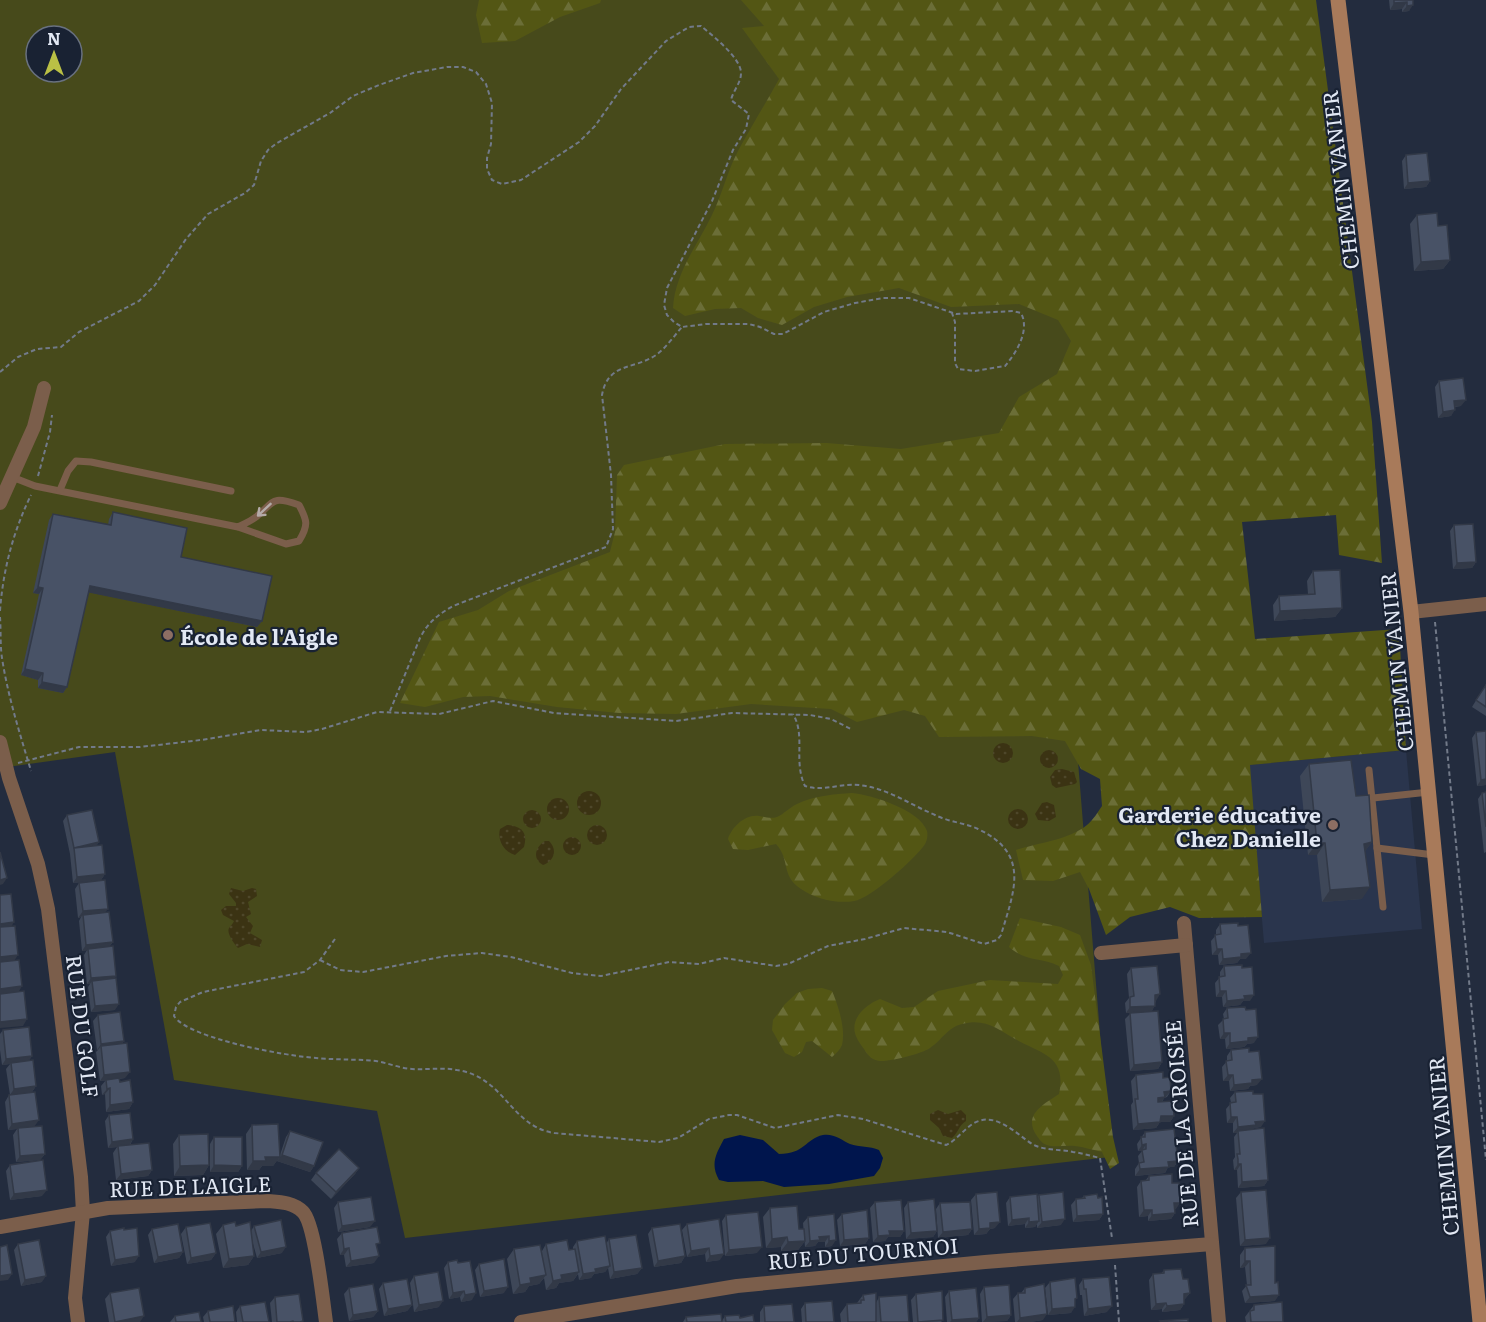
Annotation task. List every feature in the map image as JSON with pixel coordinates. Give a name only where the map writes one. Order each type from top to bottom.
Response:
[{"type":"main road","name":"CHEMIN VANIER","points":[[1338,0],[1411,612],[1480,1322]]},
{"type":"street","points":[[0,502],[38,411],[44,388]]},
{"type":"street","points":[[1411,612],[1486,604]]},
{"type":"street","name":"RUE DU GOLF","points":[[0,742],[3,768],[38,864],[48,909],[80,1160],[82,1212],[75,1298],[78,1322]]},
{"type":"street","name":"RUE DE LA CROISÉE","points":[[1184,923],[1219,1322]]},
{"type":"street","points":[[1101,953],[1186,945]]},
{"type":"street","name":"RUE DE L'AIGLE","points":[[0,1227],[108,1208],[281,1202],[304,1212],[310,1227],[326,1322]]},
{"type":"street","name":"RUE DU TOURNOI","points":[[521,1322],[737,1286],[1212,1244]]},
{"type":"lane","points":[[60,490],[68,471],[76,461],[91,462],[231,491]]},
{"type":"lane","points":[[12,477],[35,486],[238,527],[286,544],[299,541],[306,530],[306,518],[298,505],[284,500],[269,503],[256,517],[238,527]]},
{"type":"lane","points":[[1369,770],[1383,908]]},
{"type":"lane","points":[[1373,798],[1429,792]]},
{"type":"lane","points":[[1377,848],[1435,855]]},
{"type":"path","points":[[0,372],[18,357],[37,349],[61,347],[79,332],[139,300],[154,285],[186,239],[208,214],[245,193],[254,185],[261,161],[268,150],[353,96],[413,73],[447,67],[463,67],[476,72],[486,84],[492,103],[491,144],[487,158],[487,170],[492,180],[502,184],[522,180],[579,142],[595,126],[621,89],[666,42],[689,27],[701,26],[737,62],[741,71],[740,80],[731,100],[749,114],[749,121],[733,150],[712,201],[667,288],[664,304],[667,315],[682,327]]},
{"type":"path","points":[[390,711],[420,638],[426,627],[438,615],[453,606],[606,547],[613,529],[611,475],[602,395],[604,383],[611,374],[655,356],[682,327],[706,324],[749,324],[774,334],[783,334],[824,312],[883,298],[909,298],[952,313],[1013,311],[1021,313],[1025,321],[1023,332],[1019,345],[1005,366],[975,371],[958,369],[955,363],[956,322],[952,313]]},
{"type":"path","points":[[0,610],[4,571],[10,549],[35,486],[50,432],[53,416],[38,411]]},
{"type":"path","points":[[1434,610],[1486,1160]]},
{"type":"path","points":[[0,617],[6,679],[31,771]]},
{"type":"path","points":[[3,768],[79,747],[158,745],[261,730],[306,732],[377,712],[439,714],[485,702],[499,701],[554,713],[676,721],[732,713],[793,714],[831,719],[851,729]]},
{"type":"path","points":[[320,960],[340,970],[363,972],[446,956],[482,953],[511,957],[572,973],[601,976],[669,962],[699,964],[717,959],[776,966],[788,964],[828,946],[904,928],[947,932],[984,944],[997,940],[1001,935],[1016,878],[1013,864],[1003,847],[981,830],[935,816],[886,792],[857,785],[816,790],[805,786],[800,775],[798,760],[799,724],[793,714]]},
{"type":"path","points":[[335,939],[320,960],[304,972],[203,992],[180,1002],[174,1016],[177,1022],[256,1049],[313,1058],[379,1062],[413,1069],[459,1070],[493,1084],[528,1123],[544,1132],[659,1142],[678,1138],[709,1119],[729,1115],[738,1115],[776,1128],[838,1115],[863,1119],[927,1141],[946,1145],[953,1142],[972,1124],[981,1120],[992,1120],[1020,1133],[1032,1143],[1052,1150],[1071,1151],[1100,1158],[1114,1252],[1119,1322]]},
{"type":"shaded area","name":"Garderie éducative Chez Danielle","points":[[1406,750],[1422,929],[1264,943],[1249,765]]},
{"type":"shaded area","points":[[740,1135],[763,1140],[779,1154],[794,1152],[817,1137],[830,1135],[850,1144],[879,1150],[883,1158],[874,1176],[829,1184],[784,1187],[763,1181],[719,1180],[715,1169],[715,1159],[719,1149],[724,1139]]},
{"type":"green space","points":[[0,0],[999,0],[1121,208],[1074,712],[1110,1157],[405,1238],[377,1111],[174,1080],[115,752],[0,768]]},
{"type":"green space","points":[[479,0],[601,0],[600,3],[560,17],[515,41],[482,43],[476,15]]},
{"type":"green space","points":[[741,0],[1316,0],[1372,422],[1382,563],[1339,555],[1336,515],[1242,522],[1255,639],[1399,629],[1406,750],[1250,765],[1262,917],[1199,918],[1170,907],[1130,917],[1106,935],[1089,889],[1080,872],[1053,881],[1023,880],[1016,850],[1062,838],[1080,830],[1091,821],[1102,806],[1100,779],[1081,769],[1065,741],[1032,736],[939,737],[925,716],[904,710],[857,722],[831,709],[751,704],[676,714],[619,713],[557,707],[490,696],[463,697],[425,707],[400,703],[439,622],[478,610],[509,591],[610,552],[615,532],[617,475],[624,465],[725,444],[826,443],[901,449],[999,433],[1019,397],[1057,374],[1071,341],[1058,320],[1019,304],[951,307],[899,288],[847,297],[814,307],[782,325],[758,318],[741,308],[715,309],[685,316],[673,308],[682,271],[716,207],[734,159],[779,79],[742,28],[764,26]]},
{"type":"green space","points":[[852,793],[883,800],[905,810],[923,823],[927,831],[925,844],[912,859],[881,886],[861,899],[841,902],[813,896],[801,889],[790,878],[781,850],[776,844],[748,850],[733,849],[728,839],[736,826],[749,817],[775,818],[794,805],[810,799]]},
{"type":"green space","points":[[1020,918],[1061,927],[1080,935],[1091,965],[1113,1137],[1119,1163],[1110,1169],[1102,1152],[1075,1146],[1049,1146],[1040,1140],[1033,1129],[1033,1116],[1041,1106],[1059,1094],[1061,1081],[1056,1064],[1043,1053],[997,1029],[978,1022],[957,1026],[926,1050],[892,1060],[881,1061],[869,1056],[856,1035],[855,1022],[861,1012],[880,999],[902,1008],[914,1007],[938,991],[990,980],[1058,984],[1063,975],[1059,966],[1021,955],[1009,947]]},
{"type":"green space","points":[[822,988],[832,991],[837,1003],[843,1032],[841,1047],[832,1057],[812,1041],[806,1042],[802,1052],[794,1057],[785,1053],[772,1030],[773,1020],[797,993]]},
{"type":"sand","points":[[1003,743],[1010,746],[1013,753],[1010,760],[1003,763],[996,760],[993,753],[996,746]]},
{"type":"sand","points":[[1045,750],[1053,750],[1058,755],[1056,766],[1045,768],[1040,763],[1040,755]]},
{"type":"sand","points":[[1055,770],[1074,772],[1077,782],[1056,788],[1052,785],[1050,777]]},
{"type":"sand","points":[[589,791],[598,794],[601,803],[598,812],[589,815],[580,812],[577,803],[580,794]]},
{"type":"sand","points":[[558,798],[566,801],[569,809],[566,817],[558,820],[550,817],[547,809],[550,801]]},
{"type":"sand","points":[[1047,802],[1054,805],[1056,817],[1049,821],[1038,820],[1035,814],[1042,803]]},
{"type":"sand","points":[[1018,809],[1025,812],[1028,819],[1025,826],[1018,829],[1011,826],[1008,819],[1011,812]]},
{"type":"sand","points":[[532,810],[538,813],[541,819],[538,825],[532,828],[526,825],[523,819],[526,813]]},
{"type":"sand","points":[[507,825],[517,827],[524,834],[524,847],[515,855],[505,848],[501,841],[500,829]]},
{"type":"sand","points":[[597,825],[604,828],[607,835],[604,842],[597,845],[590,842],[587,835],[590,828]]},
{"type":"sand","points":[[572,837],[578,840],[581,846],[578,852],[572,855],[566,852],[563,846],[566,840]]},
{"type":"sand","points":[[545,841],[552,844],[554,855],[543,865],[537,860],[536,853]]},
{"type":"sand","points":[[231,888],[243,891],[256,889],[257,896],[248,902],[251,914],[246,917],[253,926],[250,933],[262,940],[260,947],[247,944],[238,948],[230,936],[228,930],[234,921],[223,915],[221,910],[226,906],[236,906],[229,894]]},
{"type":"sand","points":[[938,1110],[948,1114],[961,1110],[966,1115],[966,1121],[952,1138],[943,1136],[939,1128],[930,1120],[930,1114]]},
{"type":"building","points":[[1394,0],[1413,0],[1413,5],[1407,6],[1407,2],[1394,3]]},
{"type":"building","points":[[1427,153],[1430,181],[1408,183],[1406,155]]},
{"type":"building","points":[[1437,213],[1438,226],[1447,225],[1450,260],[1421,262],[1417,215]]},
{"type":"building","points":[[1463,378],[1466,400],[1454,401],[1455,410],[1443,412],[1439,381]]},
{"type":"building","name":"École de l'Aigle","points":[[113,512],[187,528],[181,557],[272,576],[262,621],[90,586],[67,687],[42,682],[43,673],[25,669],[43,588],[38,587],[53,514],[111,525]]},
{"type":"building","points":[[1473,524],[1476,562],[1457,563],[1454,525]]},
{"type":"building","points":[[1340,570],[1342,608],[1280,611],[1279,596],[1315,594],[1313,571]]},
{"type":"building","points":[[1486,685],[1486,707],[1476,700]]},
{"type":"building","points":[[1486,731],[1486,779],[1481,780],[1476,732]]},
{"type":"building","points":[[1351,760],[1356,796],[1369,795],[1372,842],[1364,844],[1370,887],[1330,890],[1325,843],[1317,843],[1309,764]]},
{"type":"building","points":[[1486,792],[1486,827],[1482,793]]},
{"type":"building","points":[[92,810],[99,842],[74,848],[67,815]]},
{"type":"building","points":[[102,845],[105,874],[77,877],[74,848]]},
{"type":"building","points":[[0,852],[7,878],[0,880]]},
{"type":"building","points":[[105,880],[108,909],[83,911],[79,883]]},
{"type":"building","points":[[11,894],[14,922],[0,924],[0,895]]},
{"type":"building","points":[[109,912],[113,942],[86,945],[83,915]]},
{"type":"building","points":[[1238,923],[1238,926],[1248,925],[1251,953],[1241,954],[1241,957],[1223,959],[1222,949],[1217,949],[1215,935],[1221,934],[1220,924]]},
{"type":"building","points":[[15,926],[18,955],[0,957],[0,927]]},
{"type":"building","points":[[113,946],[116,976],[91,978],[88,949]]},
{"type":"building","points":[[19,960],[22,986],[0,989],[0,962]]},
{"type":"building","points":[[1242,965],[1242,968],[1252,967],[1254,995],[1244,996],[1245,999],[1227,1001],[1226,991],[1220,991],[1219,977],[1225,976],[1224,966]]},
{"type":"building","points":[[1157,966],[1160,994],[1155,995],[1155,1006],[1130,1007],[1130,997],[1134,996],[1131,968]]},
{"type":"building","points":[[116,978],[119,1004],[95,1006],[92,981]]},
{"type":"building","points":[[24,991],[27,1019],[0,1022],[0,994]]},
{"type":"building","points":[[1245,1007],[1246,1010],[1256,1009],[1258,1037],[1248,1038],[1248,1041],[1230,1043],[1230,1033],[1224,1033],[1223,1019],[1228,1018],[1227,1008]]},
{"type":"building","points":[[1158,1011],[1162,1062],[1134,1065],[1130,1013]]},
{"type":"building","points":[[120,1012],[124,1041],[101,1044],[98,1015]]},
{"type":"building","points":[[29,1027],[32,1056],[6,1059],[3,1030]]},
{"type":"building","points":[[127,1043],[130,1072],[104,1075],[101,1046]]},
{"type":"building","points":[[1249,1048],[1249,1052],[1259,1051],[1262,1079],[1252,1080],[1252,1083],[1234,1085],[1233,1075],[1228,1075],[1226,1061],[1232,1060],[1231,1050]]},
{"type":"building","points":[[33,1060],[36,1086],[14,1089],[11,1063]]},
{"type":"building","points":[[1163,1072],[1163,1078],[1170,1077],[1171,1091],[1164,1092],[1165,1097],[1158,1098],[1158,1102],[1173,1101],[1174,1116],[1161,1116],[1160,1122],[1138,1124],[1135,1099],[1138,1099],[1136,1075]]},
{"type":"building","points":[[119,1078],[120,1082],[130,1080],[133,1102],[110,1105],[110,1088],[107,1089],[106,1080]]},
{"type":"building","points":[[1253,1091],[1253,1094],[1263,1094],[1265,1121],[1255,1122],[1256,1125],[1238,1127],[1237,1117],[1231,1117],[1230,1103],[1236,1102],[1235,1092]]},
{"type":"building","points":[[35,1092],[39,1120],[12,1124],[9,1095]]},
{"type":"building","points":[[130,1113],[133,1139],[112,1142],[109,1115]]},
{"type":"building","points":[[278,1124],[280,1157],[265,1157],[266,1161],[253,1161],[252,1125]]},
{"type":"building","points":[[42,1126],[45,1154],[20,1156],[18,1128]]},
{"type":"building","points":[[1264,1128],[1268,1180],[1242,1182],[1241,1164],[1238,1164],[1237,1154],[1240,1154],[1238,1131]]},
{"type":"building","points":[[1174,1129],[1178,1161],[1168,1162],[1169,1167],[1140,1169],[1139,1163],[1144,1162],[1142,1150],[1146,1149],[1146,1144],[1142,1145],[1141,1137],[1145,1137],[1145,1132]]},
{"type":"building","points":[[290,1131],[323,1142],[314,1166],[282,1155]]},
{"type":"building","points":[[208,1134],[209,1165],[180,1166],[179,1135]]},
{"type":"building","points":[[214,1137],[242,1137],[242,1166],[214,1165]]},
{"type":"building","points":[[149,1143],[152,1170],[121,1174],[118,1146]]},
{"type":"building","points":[[339,1149],[359,1168],[336,1192],[316,1173]]},
{"type":"building","points":[[43,1160],[47,1190],[14,1194],[10,1165]]},
{"type":"building","points":[[1172,1174],[1172,1183],[1179,1183],[1180,1203],[1174,1203],[1175,1213],[1152,1215],[1152,1210],[1144,1210],[1141,1181],[1149,1180],[1149,1176]]},
{"type":"building","points":[[1266,1190],[1270,1238],[1245,1240],[1241,1192]]},
{"type":"building","points":[[997,1192],[1000,1222],[990,1223],[990,1228],[979,1229],[976,1194]]},
{"type":"building","points":[[1063,1192],[1065,1219],[1042,1222],[1039,1195]]},
{"type":"building","points":[[1037,1194],[1039,1221],[1029,1222],[1029,1218],[1012,1220],[1010,1197]]},
{"type":"building","points":[[1097,1194],[1098,1198],[1102,1197],[1103,1214],[1077,1216],[1076,1199]]},
{"type":"building","points":[[371,1197],[375,1221],[342,1226],[338,1202]]},
{"type":"building","points":[[934,1199],[937,1231],[911,1233],[908,1202]]},
{"type":"building","points":[[901,1200],[904,1231],[889,1231],[890,1235],[878,1236],[875,1202]]},
{"type":"building","points":[[970,1202],[972,1229],[943,1232],[940,1203]]},
{"type":"building","points":[[797,1206],[799,1229],[804,1229],[805,1241],[788,1242],[787,1237],[772,1239],[770,1208]]},
{"type":"building","points":[[867,1210],[869,1238],[844,1240],[842,1214]]},
{"type":"building","points":[[758,1212],[762,1247],[729,1250],[726,1215]]},
{"type":"building","points":[[834,1214],[836,1240],[829,1241],[829,1236],[810,1241],[808,1217]]},
{"type":"building","points":[[719,1219],[724,1254],[710,1256],[709,1248],[691,1251],[687,1224]]},
{"type":"building","points":[[281,1220],[286,1247],[261,1252],[254,1226]]},
{"type":"building","points":[[235,1222],[236,1226],[250,1222],[254,1256],[229,1259],[223,1225]]},
{"type":"building","points":[[210,1223],[216,1253],[191,1258],[186,1227]]},
{"type":"building","points":[[178,1224],[183,1252],[158,1257],[152,1229]]},
{"type":"building","points":[[680,1224],[685,1256],[658,1261],[652,1228]]},
{"type":"building","points":[[377,1227],[380,1243],[376,1244],[379,1256],[351,1261],[349,1248],[344,1249],[342,1233]]},
{"type":"building","points":[[124,1228],[124,1230],[137,1228],[139,1256],[115,1260],[110,1231]]},
{"type":"building","points":[[636,1235],[642,1268],[614,1272],[609,1239]]},
{"type":"building","points":[[605,1236],[610,1266],[583,1274],[577,1241]]},
{"type":"building","points":[[39,1240],[46,1276],[25,1280],[18,1244]]},
{"type":"building","points":[[567,1240],[569,1250],[575,1249],[579,1272],[561,1275],[562,1279],[553,1281],[546,1244]]},
{"type":"building","points":[[7,1245],[12,1274],[0,1276],[0,1247]]},
{"type":"building","points":[[540,1245],[546,1275],[530,1278],[531,1283],[520,1285],[514,1249]]},
{"type":"building","points":[[1275,1246],[1275,1283],[1278,1282],[1279,1295],[1250,1297],[1246,1285],[1251,1285],[1250,1261],[1245,1261],[1245,1248]]},
{"type":"building","points":[[504,1259],[508,1287],[484,1291],[479,1264]]},
{"type":"building","points":[[457,1260],[458,1263],[470,1261],[476,1293],[465,1295],[464,1291],[453,1293],[448,1262]]},
{"type":"building","points":[[1181,1269],[1183,1279],[1188,1279],[1190,1293],[1184,1294],[1184,1304],[1167,1306],[1166,1303],[1156,1304],[1153,1274],[1164,1273],[1164,1270]]},
{"type":"building","points":[[438,1272],[443,1301],[419,1305],[414,1276]]},
{"type":"building","points":[[1109,1277],[1112,1306],[1088,1309],[1083,1279]]},
{"type":"building","points":[[1075,1278],[1077,1298],[1075,1307],[1052,1309],[1050,1282]]},
{"type":"building","points":[[407,1279],[412,1305],[388,1309],[383,1283]]},
{"type":"building","points":[[373,1284],[378,1311],[353,1315],[349,1288]]},
{"type":"building","points":[[1044,1284],[1047,1314],[1020,1318],[1018,1293],[1025,1293],[1025,1288]]},
{"type":"building","points":[[1009,1285],[1011,1315],[987,1317],[984,1287]]},
{"type":"building","points":[[139,1288],[144,1316],[115,1322],[110,1293]]},
{"type":"building","points":[[976,1288],[979,1318],[952,1320],[949,1291]]},
{"type":"building","points":[[942,1291],[943,1320],[918,1322],[916,1294]]},
{"type":"building","points":[[876,1293],[876,1322],[848,1322],[847,1304],[861,1303],[861,1300],[864,1300],[863,1295]]},
{"type":"building","points":[[299,1294],[303,1321],[277,1322],[275,1297]]},
{"type":"building","points":[[907,1295],[909,1322],[881,1322],[879,1297]]},
{"type":"building","points":[[832,1301],[834,1322],[806,1322],[805,1303]]},
{"type":"building","points":[[265,1302],[269,1322],[243,1322],[240,1306]]},
{"type":"building","points":[[1282,1302],[1283,1322],[1251,1322],[1250,1311],[1254,1310],[1254,1305]]},
{"type":"building","points":[[792,1304],[794,1322],[765,1322],[764,1306]]},
{"type":"building","points":[[233,1306],[235,1322],[210,1322],[208,1311]]},
{"type":"building","points":[[199,1312],[201,1322],[176,1322],[175,1316]]},
{"type":"building","points":[[721,1314],[722,1322],[687,1322],[686,1317]]},
{"type":"building","points":[[739,1315],[740,1318],[753,1315],[754,1322],[726,1322],[725,1316]]},
{"type":"building","points":[[1188,1319],[1188,1322],[1160,1321]]},
{"type":"place","name":"École de l'Aigle","points":[[168,635]]},
{"type":"place","name":"Garderie éducative Chez Danielle","points":[[1333,825]]}]
